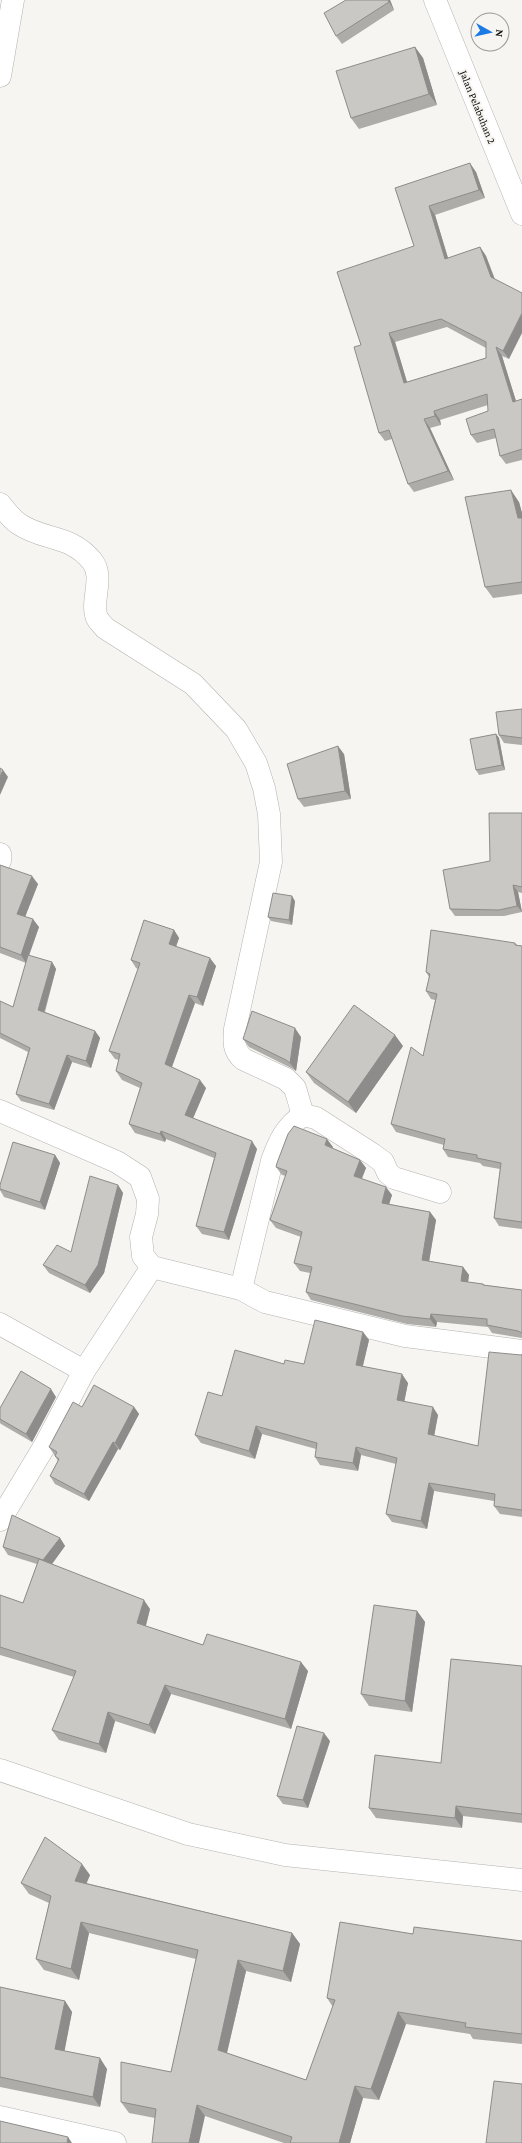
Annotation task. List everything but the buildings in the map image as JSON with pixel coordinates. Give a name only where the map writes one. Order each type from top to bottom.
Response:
[{"type":"street","points":[[0,76],[13,0]]},
{"type":"street","name":"Jalan Pelabuhan 2","points":[[434,0],[522,214]]},
{"type":"street","points":[[0,504],[11,518],[19,525],[73,544],[86,554],[93,562],[96,572],[95,606],[97,619],[105,628],[193,684],[236,728],[256,762],[264,788],[269,814],[271,862],[235,1029],[234,1044],[238,1054],[243,1059],[286,1080],[295,1088],[304,1115]]},
{"type":"street","points":[[0,854],[0,861]]},
{"type":"street","points":[[0,1111],[117,1162],[140,1177],[148,1199],[148,1214],[141,1237],[143,1256],[152,1267],[241,1289],[265,1302],[405,1336],[522,1351]]},
{"type":"street","points":[[241,1289],[272,1161],[279,1141],[291,1123],[304,1115],[316,1118],[372,1154],[383,1162],[388,1173],[394,1178],[440,1192]]},
{"type":"street","points":[[0,1520],[44,1448],[84,1371],[152,1267]]},
{"type":"street","points":[[0,1324],[84,1371]]},
{"type":"street","points":[[0,1770],[188,1834],[285,1855],[522,1880]]},
{"type":"street","points":[[0,2117],[115,2143]]}]
